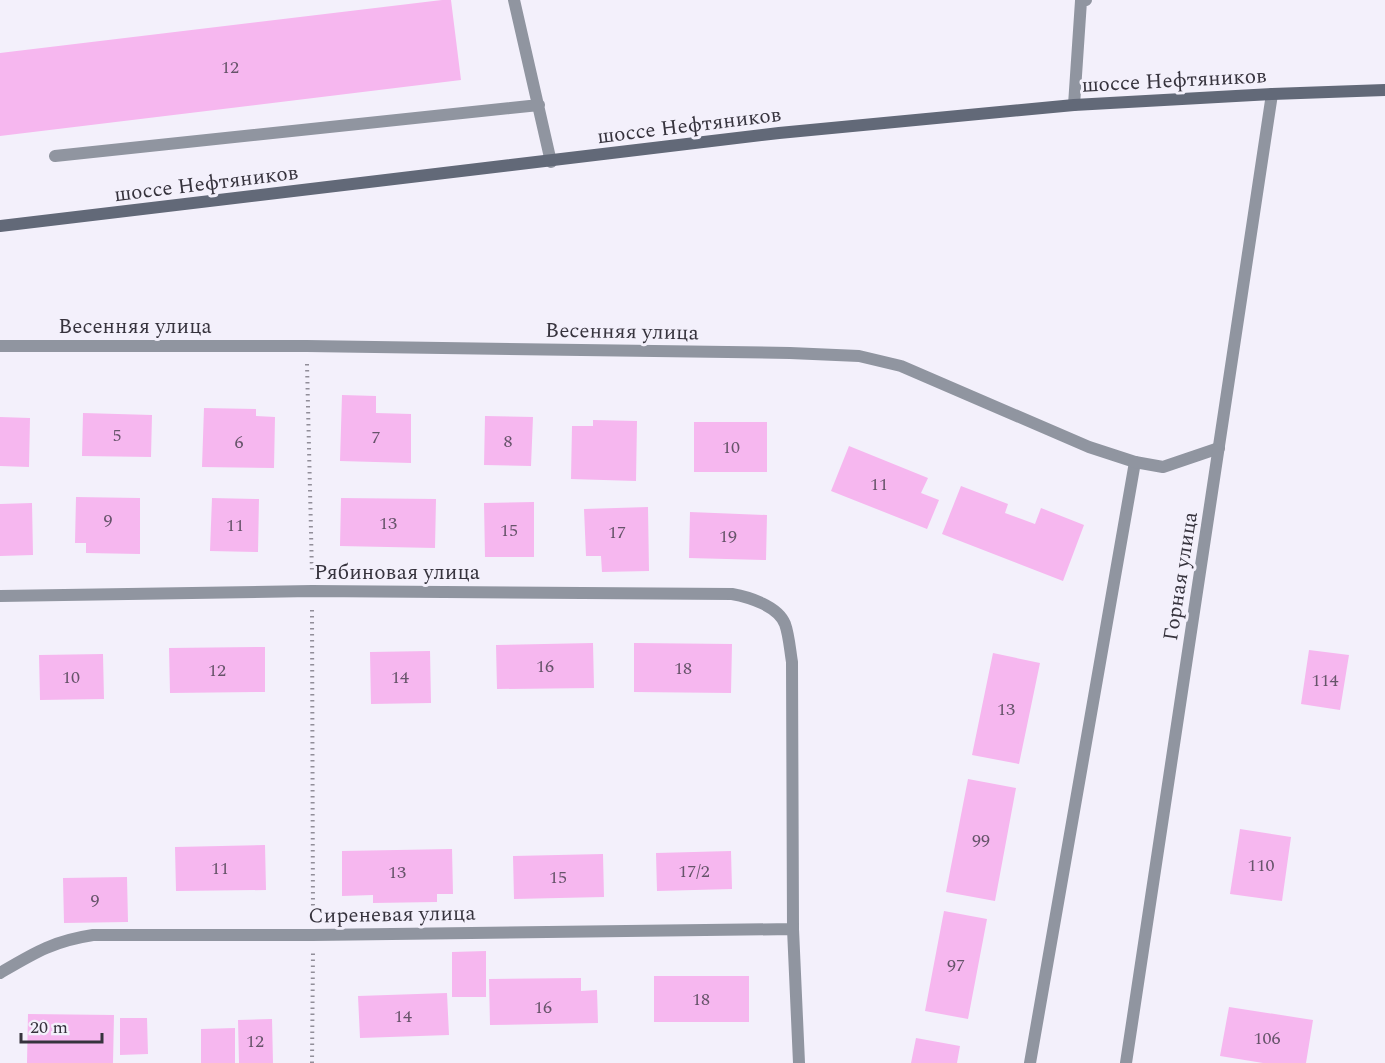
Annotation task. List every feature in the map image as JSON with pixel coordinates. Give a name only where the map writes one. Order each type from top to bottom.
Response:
[{"type":"main road","name":"шоссе Нефтяников","points":[[0,226],[779,133],[1074,105],[1385,90]]},
{"type":"street","points":[[514,0],[551,162]]},
{"type":"street","points":[[1074,105],[1082,0]]},
{"type":"street","name":"Горная улица","points":[[1126,1063],[1272,94]]},
{"type":"street","points":[[55,156],[539,105]]},
{"type":"street","name":"Весенняя улица","points":[[0,346],[307,345],[859,356],[901,366],[1089,447],[1135,462],[1163,467],[1219,448]]},
{"type":"street","points":[[1030,1063],[1135,462]]},
{"type":"street","name":"Рябиновая улица","points":[[0,596],[312,591],[732,594],[751,598],[769,607],[785,622],[792,662],[793,929]]},
{"type":"street","points":[[793,929],[799,1063]]},
{"type":"street","name":"Сиреневая улица","points":[[0,973],[49,945],[67,939],[93,935],[313,935],[793,929]]},
{"type":"path","points":[[307,345],[312,591],[312,1063]]},
{"type":"building","points":[[451,0],[461,80],[0,136],[0,53]]},
{"type":"building","points":[[342,395],[376,396],[376,413],[411,414],[411,463],[340,461]]},
{"type":"building","points":[[204,408],[256,409],[256,416],[275,417],[274,468],[202,467]]},
{"type":"building","points":[[83,413],[152,415],[151,457],[82,456]]},
{"type":"building","points":[[485,416],[533,417],[531,466],[484,465]]},
{"type":"building","points":[[0,417],[30,418],[29,467],[0,466]]},
{"type":"building","points":[[593,420],[637,421],[636,481],[571,479],[572,426],[593,426]]},
{"type":"building","points":[[694,422],[767,422],[767,472],[694,472]]},
{"type":"building","points":[[849,446],[928,478],[921,493],[939,500],[927,529],[831,491]]},
{"type":"building","points":[[961,486],[1008,504],[1005,513],[1035,524],[1041,508],[1084,525],[1063,581],[942,534]]},
{"type":"building","points":[[76,497],[140,498],[140,554],[86,553],[86,543],[75,543]]},
{"type":"building","points":[[212,498],[259,499],[258,552],[210,551]]},
{"type":"building","points":[[341,498],[436,499],[435,548],[340,546]]},
{"type":"building","points":[[534,502],[534,557],[485,557],[484,503]]},
{"type":"building","points":[[32,503],[33,555],[0,556],[0,504]]},
{"type":"building","points":[[648,507],[649,571],[602,572],[601,556],[586,556],[584,509]]},
{"type":"building","points":[[690,512],[767,515],[766,560],[689,558]]},
{"type":"building","points":[[593,643],[594,688],[497,689],[496,645]]},
{"type":"building","points":[[634,643],[732,644],[731,693],[634,692]]},
{"type":"building","points":[[265,647],[265,692],[170,693],[169,648]]},
{"type":"building","points":[[1309,650],[1349,655],[1340,710],[1301,704]]},
{"type":"building","points":[[430,651],[431,703],[371,704],[370,652]]},
{"type":"building","points":[[993,653],[1040,663],[1019,764],[972,755]]},
{"type":"building","points":[[103,654],[104,699],[40,700],[39,655]]},
{"type":"building","points":[[968,779],[1016,788],[995,901],[946,892]]},
{"type":"building","points":[[1240,829],[1291,837],[1282,901],[1230,894]]},
{"type":"building","points":[[265,845],[266,890],[176,891],[175,847]]},
{"type":"building","points":[[452,849],[453,894],[437,894],[437,902],[373,903],[373,895],[342,896],[342,851]]},
{"type":"building","points":[[731,851],[732,889],[657,891],[656,853]]},
{"type":"building","points":[[603,854],[604,897],[514,899],[513,856]]},
{"type":"building","points":[[127,877],[128,922],[64,923],[63,878]]},
{"type":"building","points":[[944,911],[987,919],[968,1019],[925,1011]]},
{"type":"building","points":[[486,951],[486,997],[452,997],[452,952]]},
{"type":"building","points":[[654,976],[749,976],[749,1022],[654,1022]]},
{"type":"building","points":[[581,978],[581,991],[597,990],[598,1023],[490,1025],[489,979]]},
{"type":"building","points":[[447,993],[449,1035],[360,1038],[358,996]]},
{"type":"building","points":[[1229,1007],[1313,1020],[1306,1063],[1263,1063],[1220,1056]]},
{"type":"building","points":[[28,1014],[114,1015],[113,1063],[27,1063]]},
{"type":"building","points":[[120,1018],[147,1018],[148,1054],[120,1055]]},
{"type":"building","points":[[272,1019],[273,1063],[239,1063],[238,1020]]},
{"type":"building","points":[[235,1028],[235,1063],[201,1063],[201,1029]]},
{"type":"building","points":[[916,1038],[960,1046],[957,1063],[911,1063]]}]
